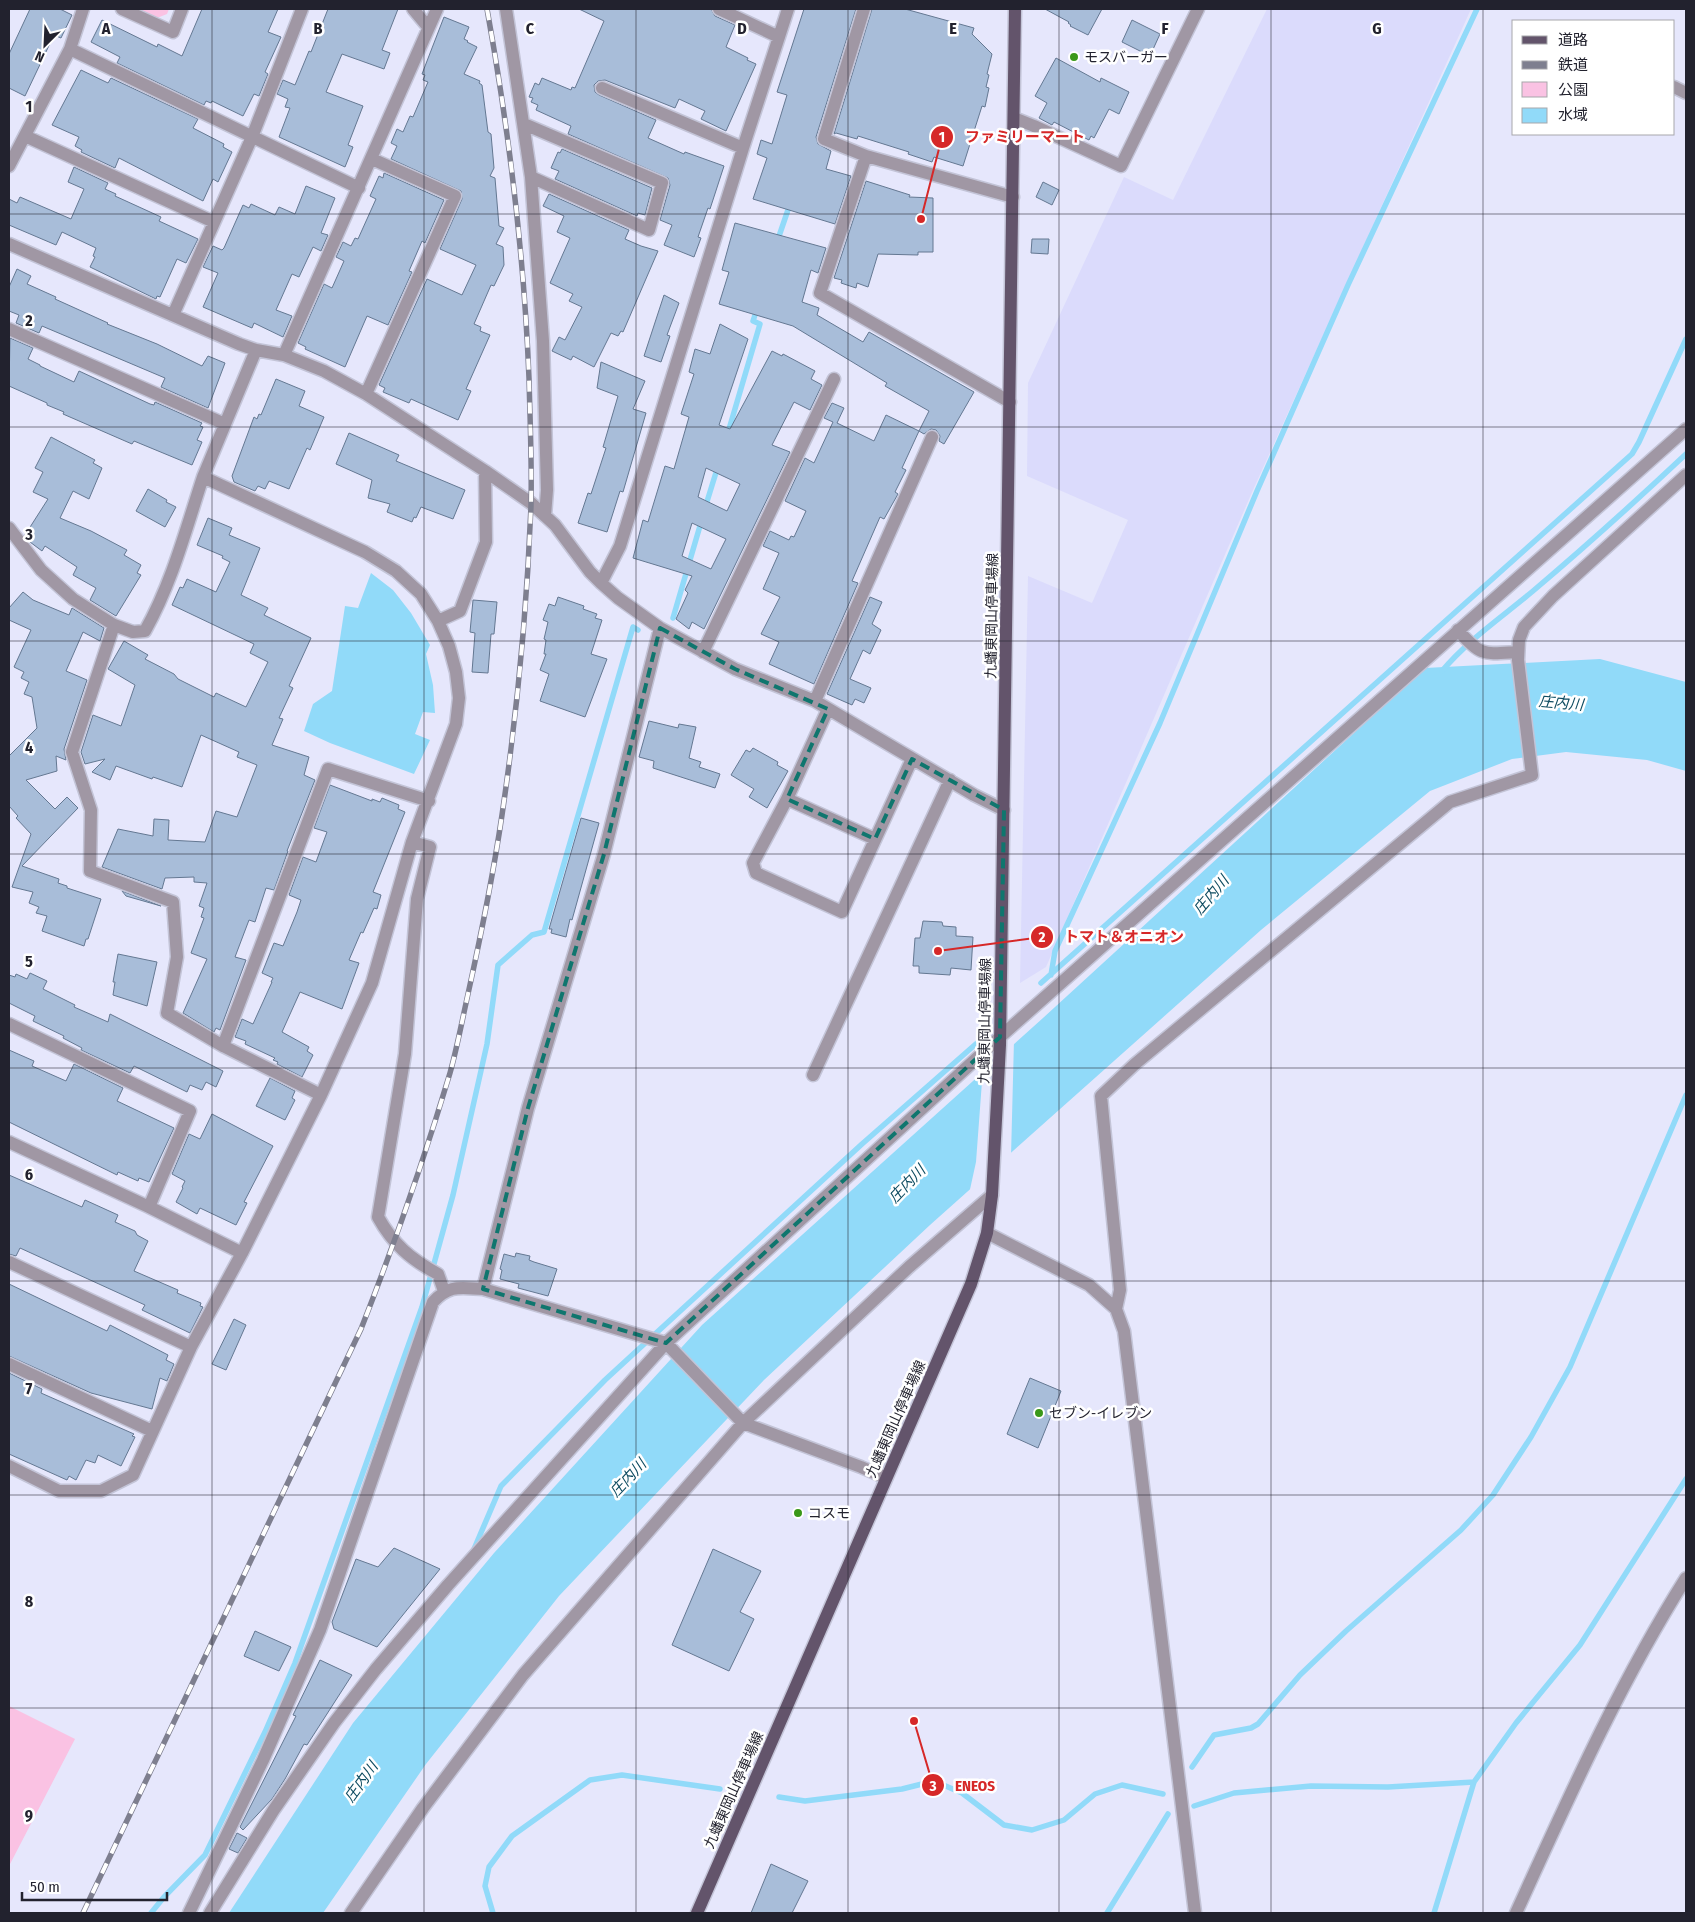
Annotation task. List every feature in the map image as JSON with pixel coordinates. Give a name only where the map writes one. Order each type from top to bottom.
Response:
[{"type":"main road","name":"九蟠東岡山停車場線","points":[[697,1913],[971,1284],[987,1233],[994,1181],[1000,1041],[1015,9]]},
{"type":"street","points":[[9,166],[70,49],[83,9]]},
{"type":"street","points":[[122,9],[173,32],[182,9]]},
{"type":"street","points":[[173,315],[252,137],[302,9]]},
{"type":"street","points":[[414,9],[428,27]]},
{"type":"street","points":[[284,355],[437,9]]},
{"type":"street","points":[[506,9],[531,177],[543,341],[547,490],[545,516]]},
{"type":"street","points":[[719,9],[779,37]]},
{"type":"street","points":[[601,583],[620,546],[788,9]]},
{"type":"street","points":[[864,9],[824,139],[866,156],[1013,197]]},
{"type":"street","points":[[1014,118],[1121,166],[1198,9]]},
{"type":"street","points":[[70,49],[359,188]]},
{"type":"street","points":[[602,88],[743,148]]},
{"type":"street","points":[[524,124],[662,183],[649,230],[531,177]]},
{"type":"street","points":[[25,136],[214,222]]},
{"type":"street","points":[[866,156],[820,293],[1010,402]]},
{"type":"street","points":[[366,394],[455,196],[372,159]]},
{"type":"street","points":[[9,244],[239,344],[256,350],[284,355],[324,371],[366,394],[485,470],[531,503],[555,526],[590,572],[601,583],[618,598],[660,628],[742,672],[815,701],[912,759],[1004,810]]},
{"type":"street","points":[[9,329],[225,424]]},
{"type":"street","points":[[9,528],[41,570],[73,599],[114,625],[133,632],[145,631],[160,605],[203,477],[256,350]]},
{"type":"street","points":[[703,652],[834,379]]},
{"type":"street","points":[[210,1913],[273,1811],[334,1722],[376,1669],[448,1585],[665,1345],[1000,1041],[1686,429]]},
{"type":"street","points":[[815,701],[932,437]]},
{"type":"street","points":[[438,621],[460,611],[486,542],[485,470]]},
{"type":"street","points":[[1116,1309],[1120,1290],[1101,1096],[1135,1064],[1450,802],[1532,775],[1518,656],[1519,640],[1524,627],[1537,612],[1686,475]]},
{"type":"street","points":[[9,1466],[59,1491],[101,1490],[133,1474],[191,1347],[242,1252],[321,1095],[372,983],[412,842],[456,724],[458,698],[454,663],[438,621],[421,594],[396,571],[365,552],[203,477]]},
{"type":"street","points":[[114,625],[72,752],[91,810],[90,871],[173,902],[177,957],[167,1014],[223,1046],[321,1095]]},
{"type":"street","points":[[483,1289],[528,1108],[604,854],[660,628]]},
{"type":"street","points":[[1459,632],[1476,650],[1486,654],[1518,656]]},
{"type":"street","points":[[828,709],[787,799],[753,863],[756,873],[842,912],[912,759]]},
{"type":"street","points":[[223,1046],[328,769],[428,801]]},
{"type":"street","points":[[813,1075],[950,780]]},
{"type":"street","points":[[787,799],[875,839]]},
{"type":"street","points":[[412,842],[430,847],[417,899],[404,1054],[378,1217],[389,1236],[419,1263],[438,1274],[444,1291]]},
{"type":"street","points":[[9,1024],[190,1111],[149,1207]]},
{"type":"street","points":[[9,1142],[242,1252]]},
{"type":"street","points":[[351,1913],[422,1808],[523,1675],[740,1420],[908,1267],[992,1195]]},
{"type":"street","points":[[987,1233],[1089,1285],[1116,1309],[1124,1331],[1195,1913]]},
{"type":"street","points":[[9,1262],[191,1347]]},
{"type":"street","points":[[189,1913],[263,1760],[320,1630],[434,1302],[444,1291],[460,1288],[483,1289],[642,1336],[665,1345],[740,1420],[886,1478]]},
{"type":"street","points":[[9,1364],[152,1431]]},
{"type":"street","points":[[1516,1913],[1561,1813],[1614,1704],[1661,1618],[1686,1578]]},
{"type":"highlighted area","points":[[660,628],[735,669],[828,709],[787,799],[875,839],[912,759],[1004,810],[1000,1037],[666,1343],[483,1289],[528,1108],[604,854]]},
{"type":"shaded area","points":[[1267,9],[1471,9],[1253,490],[1046,967],[1020,983],[1028,576],[1092,603],[1128,520],[1027,476],[1028,383],[1124,177],[1173,200]]},
{"type":"green space","points":[[137,9],[169,9],[167,14],[157,18]]},
{"type":"green space","points":[[9,1706],[75,1739],[9,1866]]},
{"type":"water","points":[[371,573],[393,590],[411,613],[430,645],[426,654],[433,685],[435,713],[423,712],[415,734],[430,740],[414,774],[330,743],[304,731],[313,704],[332,691],[345,606],[358,608]]},
{"type":"water","name":"庄内川","points":[[1600,659],[1686,682],[1686,771],[1647,760],[1566,752],[1512,759],[1430,791],[1261,930],[930,1225],[764,1380],[559,1596],[426,1764],[323,1913],[229,1913],[353,1723],[494,1553],[702,1325],[1043,1018],[1425,668]]},
{"type":"pier","points":[[1014,1040],[1011,1156],[969,1194],[976,1162],[983,1068]]},
{"type":"building","points":[[30,9],[60,9],[72,15],[61,38],[54,35],[25,96],[9,88],[9,54]]},
{"type":"building","points":[[202,9],[278,9],[268,32],[281,37],[265,72],[268,74],[259,96],[254,94],[243,116],[212,101],[211,103],[206,101],[204,105],[117,63],[120,57],[91,42],[102,20],[157,47],[158,44],[182,56]]},
{"type":"building","points":[[328,9],[398,9],[382,50],[390,53],[384,69],[342,54],[326,92],[363,106],[348,145],[353,147],[345,167],[279,137],[290,108],[285,107],[288,99],[277,94],[283,80],[295,85],[309,51],[311,52]]},
{"type":"building","points":[[579,9],[711,9],[715,16],[735,25],[726,47],[756,64],[726,131],[701,119],[705,111],[679,99],[675,108],[605,80],[598,81],[594,85],[595,92],[599,95],[656,120],[648,138],[684,154],[685,152],[724,166],[710,209],[708,208],[698,237],[701,238],[694,257],[664,245],[672,225],[660,220],[670,185],[668,178],[568,134],[571,126],[536,110],[538,105],[531,102],[533,98],[529,97],[535,83],[539,85],[542,78],[571,90],[572,87],[575,88],[604,21]]},
{"type":"building","points":[[804,9],[856,9],[816,137],[818,144],[831,151],[826,169],[851,176],[835,224],[753,199],[767,158],[757,154],[761,140],[772,144],[787,95],[777,92]]},
{"type":"building","points":[[872,9],[905,9],[974,28],[972,34],[992,54],[987,74],[989,75],[986,87],[989,88],[985,107],[982,106],[963,166],[934,157],[932,162],[908,154],[909,152],[858,136],[857,139],[834,134]]},
{"type":"building","points":[[1045,9],[1102,9],[1088,35],[1070,26],[1069,22]]},
{"type":"building","points":[[444,17],[469,27],[464,39],[477,47],[464,74],[480,81],[479,83],[482,85],[488,132],[491,134],[494,168],[490,176],[495,178],[499,226],[504,228],[496,244],[503,247],[504,265],[494,286],[491,285],[474,324],[481,327],[480,331],[490,335],[466,389],[471,391],[458,420],[411,399],[409,403],[383,392],[385,388],[379,385],[427,279],[462,295],[476,265],[440,249],[462,199],[461,191],[391,159],[397,146],[391,143],[397,129],[403,132],[410,116],[413,117],[428,82],[423,80],[425,75],[422,74]]},
{"type":"building","points":[[1132,20],[1160,34],[1150,56],[1122,42]]},
{"type":"building","points":[[1056,58],[1100,82],[1101,78],[1129,92],[1119,114],[1109,109],[1094,138],[1091,136],[1089,140],[1054,122],[1052,125],[1039,118],[1047,103],[1035,96]]},
{"type":"building","points":[[81,70],[108,83],[111,78],[198,119],[193,128],[224,144],[223,147],[232,152],[218,182],[213,179],[203,201],[119,158],[115,168],[81,152],[82,150],[75,146],[79,137],[52,125]]},
{"type":"building","points":[[562,149],[652,188],[645,215],[638,213],[637,216],[555,179],[559,171],[551,168],[558,152],[560,153]]},
{"type":"building","points":[[74,167],[108,183],[105,189],[116,194],[115,196],[161,217],[159,221],[198,239],[186,263],[177,259],[160,297],[157,296],[156,299],[90,267],[95,257],[93,256],[96,248],[62,232],[56,245],[9,225],[9,199],[17,203],[20,197],[71,219],[84,189],[68,182]]},
{"type":"building","points":[[384,173],[444,200],[425,243],[422,241],[409,271],[412,272],[388,325],[367,316],[345,367],[305,349],[306,347],[298,343],[324,284],[332,288],[344,261],[336,257],[343,242],[351,246],[355,238],[358,239],[376,199],[370,196],[379,176],[383,178]]},
{"type":"building","points":[[866,181],[910,195],[909,197],[933,198],[933,252],[918,252],[918,255],[878,254],[868,287],[857,283],[856,288],[841,283],[842,280],[834,278]]},
{"type":"building","points":[[1043,182],[1059,190],[1052,205],[1036,197]]},
{"type":"building","points":[[306,186],[335,198],[321,233],[328,235],[321,251],[313,247],[299,277],[292,274],[276,310],[292,316],[283,337],[254,323],[252,328],[203,307],[218,273],[203,267],[213,246],[222,250],[224,248],[243,205],[249,208],[251,204],[275,215],[279,207],[295,214]]},
{"type":"building","points":[[549,194],[629,230],[625,239],[658,251],[623,332],[621,331],[618,336],[611,333],[594,367],[573,356],[571,360],[552,351],[559,337],[565,340],[582,307],[569,301],[573,294],[550,283],[570,238],[557,232],[564,216],[543,206]]},
{"type":"building","points":[[735,223],[826,248],[818,273],[811,270],[802,302],[819,308],[817,315],[863,342],[869,332],[974,392],[944,444],[939,441],[940,436],[936,430],[931,429],[924,434],[919,431],[929,411],[885,386],[887,383],[793,326],[719,304],[729,272],[722,270]]},
{"type":"building","points":[[1032,239],[1049,239],[1048,254],[1031,253]]},
{"type":"building","points":[[17,269],[31,276],[27,284],[107,324],[157,344],[202,366],[208,356],[225,363],[208,408],[161,387],[165,378],[42,326],[39,333],[16,323],[19,315],[9,311],[9,287]]},
{"type":"building","points":[[664,295],[679,303],[667,335],[670,336],[661,362],[644,356]]},
{"type":"building","points":[[720,324],[748,339],[719,425],[730,429],[772,351],[782,356],[783,354],[815,371],[811,379],[822,385],[810,410],[794,402],[772,445],[790,452],[704,629],[692,622],[689,629],[676,619],[688,593],[685,590],[692,576],[633,558],[643,520],[648,522],[665,466],[674,469],[689,417],[681,414],[694,374],[689,372],[695,349],[710,354]],"holes":[[[706,468],[740,484],[727,511],[698,497]],[[692,523],[726,539],[711,569],[682,556]]]},
{"type":"building","points":[[10,338],[33,348],[28,359],[74,382],[79,371],[150,404],[154,405],[155,402],[202,423],[200,426],[203,427],[197,440],[202,442],[192,465],[134,441],[132,444],[63,414],[64,412],[47,405],[47,403],[9,386]]},
{"type":"building","points":[[601,362],[645,381],[633,409],[646,413],[623,492],[620,491],[607,532],[578,523],[588,493],[591,494],[606,448],[603,447],[618,396],[597,388]]},
{"type":"building","points":[[276,379],[305,391],[299,406],[324,417],[310,450],[307,448],[289,489],[269,481],[265,489],[258,486],[255,491],[234,482],[232,476],[254,417],[257,419],[259,414],[261,415]]},
{"type":"building","points":[[832,403],[844,408],[837,423],[874,441],[886,415],[919,431],[902,468],[906,470],[895,492],[898,494],[884,519],[880,517],[852,581],[858,583],[814,684],[769,664],[779,642],[761,634],[780,597],[763,589],[779,553],[763,546],[770,531],[789,540],[791,536],[794,537],[806,511],[785,501],[805,458],[814,463],[833,422],[824,418]]},
{"type":"building","points":[[349,433],[399,455],[396,461],[465,490],[453,519],[421,507],[412,522],[387,512],[390,504],[368,498],[372,480],[336,464]]},
{"type":"building","points":[[51,437],[95,460],[93,463],[102,468],[89,499],[73,491],[60,518],[91,531],[127,550],[124,555],[141,565],[137,573],[141,575],[116,616],[90,600],[96,588],[73,575],[77,567],[45,546],[42,551],[30,542],[25,535],[48,499],[33,492],[43,472],[35,468]]},
{"type":"building","points":[[148,489],[176,507],[165,527],[136,511]]},
{"type":"building","points":[[208,518],[232,528],[229,535],[260,548],[241,595],[268,608],[264,615],[311,638],[289,686],[293,688],[279,718],[283,719],[272,745],[309,757],[304,775],[315,780],[274,890],[266,888],[255,922],[249,920],[235,957],[246,960],[220,1030],[216,1028],[214,1032],[183,1013],[207,959],[191,953],[204,918],[201,917],[204,908],[199,906],[207,883],[194,882],[194,877],[165,878],[162,889],[102,867],[118,829],[153,836],[154,819],[169,820],[168,840],[205,842],[216,811],[237,817],[257,765],[237,757],[239,752],[201,735],[182,787],[116,766],[110,780],[92,772],[105,759],[85,764],[81,752],[93,715],[121,726],[135,685],[108,669],[124,641],[148,655],[145,659],[174,674],[178,679],[214,697],[216,693],[246,707],[268,662],[250,653],[254,644],[172,605],[180,587],[183,588],[187,579],[216,592],[230,562],[222,558],[223,556],[197,545]]},
{"type":"building","points":[[23,592],[33,600],[69,615],[72,608],[104,628],[100,641],[83,632],[66,671],[87,680],[64,749],[66,760],[56,756],[57,771],[26,780],[55,809],[67,797],[78,808],[22,866],[59,879],[58,883],[67,886],[67,888],[101,899],[84,946],[42,931],[47,916],[36,913],[39,907],[29,903],[33,892],[12,887],[31,834],[16,818],[18,816],[9,806],[9,756],[37,728],[32,697],[24,694],[29,682],[21,678],[24,672],[14,667],[31,630],[9,620],[9,608]]},
{"type":"building","points":[[558,597],[584,606],[583,609],[597,614],[595,618],[602,620],[591,654],[607,659],[585,717],[540,701],[549,674],[540,670],[546,654],[544,654],[546,640],[544,639],[548,622],[543,620],[549,604],[555,606]]},
{"type":"building","points":[[870,597],[882,602],[872,624],[881,630],[870,654],[863,650],[850,679],[871,688],[864,703],[855,699],[852,705],[827,694]]},
{"type":"building","points":[[473,600],[497,602],[494,634],[491,634],[488,673],[472,672],[475,633],[470,632]]},
{"type":"building","points":[[649,721],[678,728],[679,724],[696,727],[689,758],[701,762],[699,767],[720,774],[715,788],[653,768],[654,761],[639,757]]},
{"type":"building","points":[[753,748],[778,762],[777,765],[788,771],[767,808],[749,797],[754,789],[731,775],[746,750],[750,752]]},
{"type":"building","points":[[330,785],[372,801],[372,799],[380,802],[382,798],[399,805],[398,809],[405,812],[373,892],[381,895],[377,909],[374,908],[349,960],[359,963],[342,1009],[300,992],[282,1032],[309,1047],[307,1051],[313,1055],[302,1077],[277,1064],[278,1062],[273,1060],[275,1058],[245,1044],[246,1041],[235,1037],[242,1019],[253,1024],[272,982],[273,978],[262,973],[274,943],[283,946],[297,912],[301,900],[289,895],[303,857],[316,862],[327,832],[314,828]]},
{"type":"building","points":[[581,818],[599,823],[566,937],[551,933],[552,929],[549,929]]},
{"type":"building","points":[[122,891],[161,906],[126,896]]},
{"type":"building","points":[[923,921],[942,922],[943,926],[956,927],[956,936],[973,937],[971,970],[951,968],[950,975],[919,973],[919,966],[913,966],[915,938],[920,938]]},
{"type":"building","points":[[118,954],[157,962],[147,1006],[113,995],[115,982],[113,982]]},
{"type":"building","points":[[30,973],[47,981],[43,989],[75,1005],[74,1007],[108,1022],[110,1014],[223,1071],[216,1087],[206,1082],[202,1090],[190,1085],[187,1092],[134,1066],[130,1073],[81,1050],[82,1048],[63,1038],[64,1036],[33,1021],[35,1016],[9,1003],[9,975],[15,977],[16,974],[27,979]]},
{"type":"building","points":[[9,1050],[34,1061],[32,1066],[66,1081],[74,1064],[123,1088],[117,1101],[174,1128],[149,1182],[139,1178],[138,1181],[118,1172],[117,1175],[9,1122]]},
{"type":"building","points":[[270,1078],[295,1091],[292,1098],[295,1100],[285,1120],[256,1106]]},
{"type":"building","points":[[212,1114],[273,1146],[244,1202],[247,1203],[236,1225],[200,1208],[197,1214],[176,1202],[185,1181],[172,1174],[189,1134],[200,1139]]},
{"type":"building","points":[[9,1175],[82,1207],[85,1200],[118,1215],[115,1222],[135,1231],[137,1235],[148,1241],[134,1271],[178,1290],[177,1293],[201,1303],[200,1306],[203,1307],[190,1333],[142,1310],[145,1305],[20,1248],[16,1256],[9,1254]]},
{"type":"building","points":[[516,1253],[530,1256],[529,1260],[557,1269],[548,1296],[518,1288],[519,1284],[500,1279],[502,1270],[500,1269],[504,1254],[515,1257]]},
{"type":"building","points":[[9,1284],[107,1331],[110,1325],[168,1355],[166,1360],[174,1364],[167,1381],[160,1378],[152,1409],[91,1393],[9,1356]]},
{"type":"building","points":[[234,1319],[246,1325],[226,1370],[212,1364]]},
{"type":"building","points":[[9,1373],[42,1389],[41,1393],[134,1434],[132,1436],[135,1437],[121,1466],[98,1455],[95,1463],[86,1460],[76,1480],[69,1476],[67,1480],[9,1454]]},
{"type":"building","points":[[1030,1378],[1061,1391],[1038,1448],[1007,1434]]},
{"type":"building","points":[[394,1548],[440,1569],[377,1647],[334,1629],[332,1622],[356,1559],[378,1567]]},
{"type":"building","points":[[713,1549],[761,1571],[740,1612],[754,1619],[729,1671],[672,1645]]},
{"type":"building","points":[[255,1631],[291,1647],[279,1671],[244,1656]]},
{"type":"building","points":[[320,1660],[352,1675],[307,1745],[304,1744],[272,1799],[243,1830],[240,1827],[296,1716],[293,1715]]},
{"type":"building","points":[[237,1833],[247,1838],[238,1853],[229,1849]]},
{"type":"building","points":[[771,1864],[808,1881],[792,1913],[751,1913]]},
{"type":"waterway","points":[[1051,975],[1055,951],[1160,723],[1257,491],[1348,285],[1477,9]]},
{"type":"waterway","points":[[777,242],[790,204]]},
{"type":"waterway","points":[[727,436],[760,324],[753,321],[757,309]]},
{"type":"waterway","points":[[1041,983],[1632,454],[1686,339]]},
{"type":"waterway","points":[[1442,671],[1474,639],[1572,558],[1686,454]]},
{"type":"waterway","points":[[705,508],[718,466]]},
{"type":"waterway","points":[[673,618],[702,519]]},
{"type":"waterway","points":[[151,1913],[205,1855],[265,1732],[295,1663],[422,1307],[453,1195],[487,1044],[498,965],[532,935],[544,932],[633,627],[638,630]]},
{"type":"waterway","points":[[474,1549],[501,1486],[605,1380],[862,1144],[977,1043]]},
{"type":"waterway","points":[[1192,1767],[1214,1735],[1251,1728],[1258,1724],[1300,1675],[1346,1631],[1461,1530],[1493,1495],[1531,1437],[1570,1367],[1686,1095]]},
{"type":"waterway","points":[[1434,1913],[1474,1782],[1516,1723],[1580,1645],[1686,1479]]},
{"type":"waterway","points":[[493,1913],[485,1886],[489,1867],[512,1836],[590,1780],[622,1775],[720,1789]]},
{"type":"waterway","points":[[779,1797],[805,1801],[902,1789],[934,1781],[962,1793],[1004,1825],[1032,1830],[1064,1820],[1095,1794],[1122,1785],[1163,1794]]},
{"type":"waterway","points":[[1194,1806],[1234,1793],[1311,1786],[1388,1787],[1474,1782]]},
{"type":"waterway","points":[[1107,1913],[1168,1814]]},
{"type":"railway","points":[[83,1913],[361,1329],[408,1202],[440,1106],[455,1054],[478,950],[498,838],[521,661],[531,490],[527,331],[519,238],[509,146],[487,9]]},
{"type":"place","name":"モスバーガー","points":[[1074,57]]},
{"type":"place","name":"ファミリーマート","points":[[921,219]]},
{"type":"place","name":"トマト＆オニオン","points":[[938,951]]},
{"type":"place","name":"セブン-イレブン","points":[[1039,1413]]},
{"type":"place","name":"コスモ","points":[[798,1513]]},
{"type":"place","name":"ENEOS","points":[[914,1721]]}]
